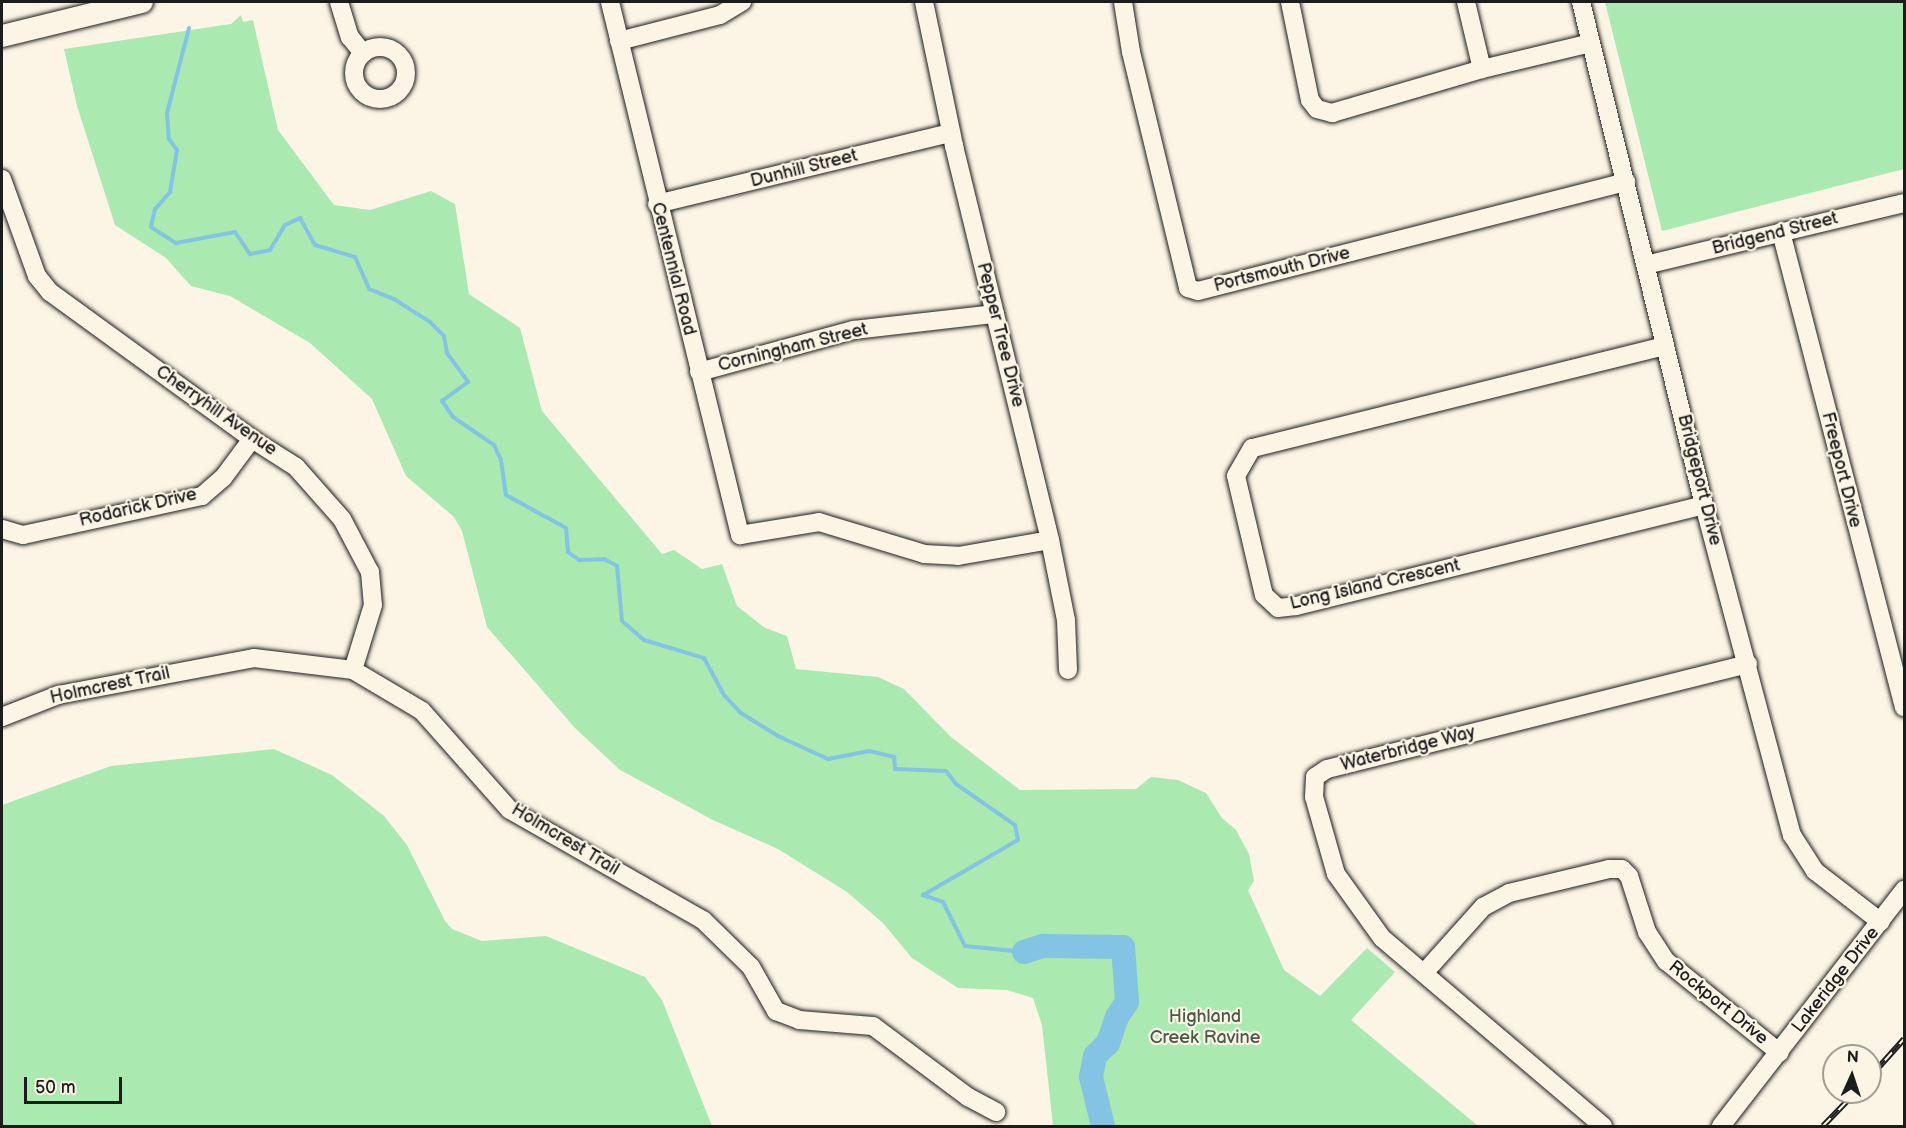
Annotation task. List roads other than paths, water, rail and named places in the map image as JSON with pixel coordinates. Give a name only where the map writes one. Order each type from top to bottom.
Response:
[{"type":"main road","points":[[2,36],[142,2]]},
{"type":"street","points":[[339,2],[351,37],[363,53]]},
{"type":"street","name":"Centennial Road","points":[[610,2],[657,204],[740,535],[819,522],[924,554],[957,556],[1050,540]]},
{"type":"street","points":[[619,41],[720,15],[742,2]]},
{"type":"street","name":"Pepper Tree Drive","points":[[924,2],[951,133],[1050,540],[1066,620],[1068,670]]},
{"type":"street","name":"Portsmouth Drive","points":[[1123,2],[1131,52],[1188,288],[1198,291],[1626,182]]},
{"type":"street","points":[[1290,2],[1310,100],[1317,109],[1332,113],[1482,69],[1591,43]]},
{"type":"street","points":[[1466,2],[1482,69]]},
{"type":"street","name":"Bridgeport Drive","points":[[1581,2],[1704,506],[1749,664],[1792,835],[1815,871],[1881,922]]},
{"type":"street","name":"Dunhill Street","points":[[657,204],[951,133]]},
{"type":"street","name":"Cherryhill Avenue","points":[[3,187],[37,276],[50,292],[252,439],[296,467],[342,519],[370,572],[374,605],[353,670]]},
{"type":"street","name":"Bridgend Street","points":[[1646,265],[1905,203]]},
{"type":"street","name":"Freeport Drive","points":[[1781,232],[1905,707]]},
{"type":"street","name":"Corningham Street","points":[[699,372],[854,330],[995,314]]},
{"type":"street","name":"Long Island Crescent","points":[[1665,346],[1252,448],[1236,476],[1264,595],[1278,608],[1296,606],[1704,506]]},
{"type":"street","name":"Rodarick Drive","points":[[2,529],[23,534],[202,496],[223,478],[252,439]]},
{"type":"street","name":"Holmcrest Trail","points":[[2,717],[58,695],[254,658],[353,670],[422,711],[510,810],[703,920],[751,967],[776,1011],[799,1020],[873,1026],[968,1098],[996,1112]]},
{"type":"street","name":"Waterbridge Way","points":[[1603,1126],[1382,938],[1336,874],[1314,797],[1315,777],[1327,769],[1749,664]]},
{"type":"street","name":"Rockport Drive","points":[[1424,973],[1483,907],[1509,893],[1609,869],[1622,869],[1629,876],[1647,932],[1666,961],[1780,1053]]},
{"type":"street","name":"Lakeridge Drive","points":[[1721,1126],[1905,890]]},
{"type":"waterway","points":[[189,28],[167,113],[169,139],[177,150],[170,192],[155,209],[151,227],[176,243],[235,232],[250,254],[270,250],[285,225],[300,218],[315,245],[355,257],[369,289],[394,299],[430,322],[444,336],[447,353],[468,382],[442,401],[453,417],[494,445],[501,460],[506,495],[566,528],[568,552],[579,560],[604,559],[617,566],[622,621],[644,640],[704,658],[724,695],[741,713],[778,736],[828,759],[869,751],[894,757],[895,769],[946,771],[956,784],[1015,825],[1018,840],[923,895],[943,902],[965,946],[1024,952]]},
{"type":"waterway","points":[[1024,952],[1043,946],[1123,947],[1127,1002],[1117,1017],[1108,1043],[1095,1056],[1091,1077],[1103,1126]]},
{"type":"railway","points":[[1882,1064],[1904,1039]]},
{"type":"railway","points":[[1823,1126],[1844,1104]]},
{"type":"park label","name":"Highland Creek Ravine","points":[[1205,1028]]}]
